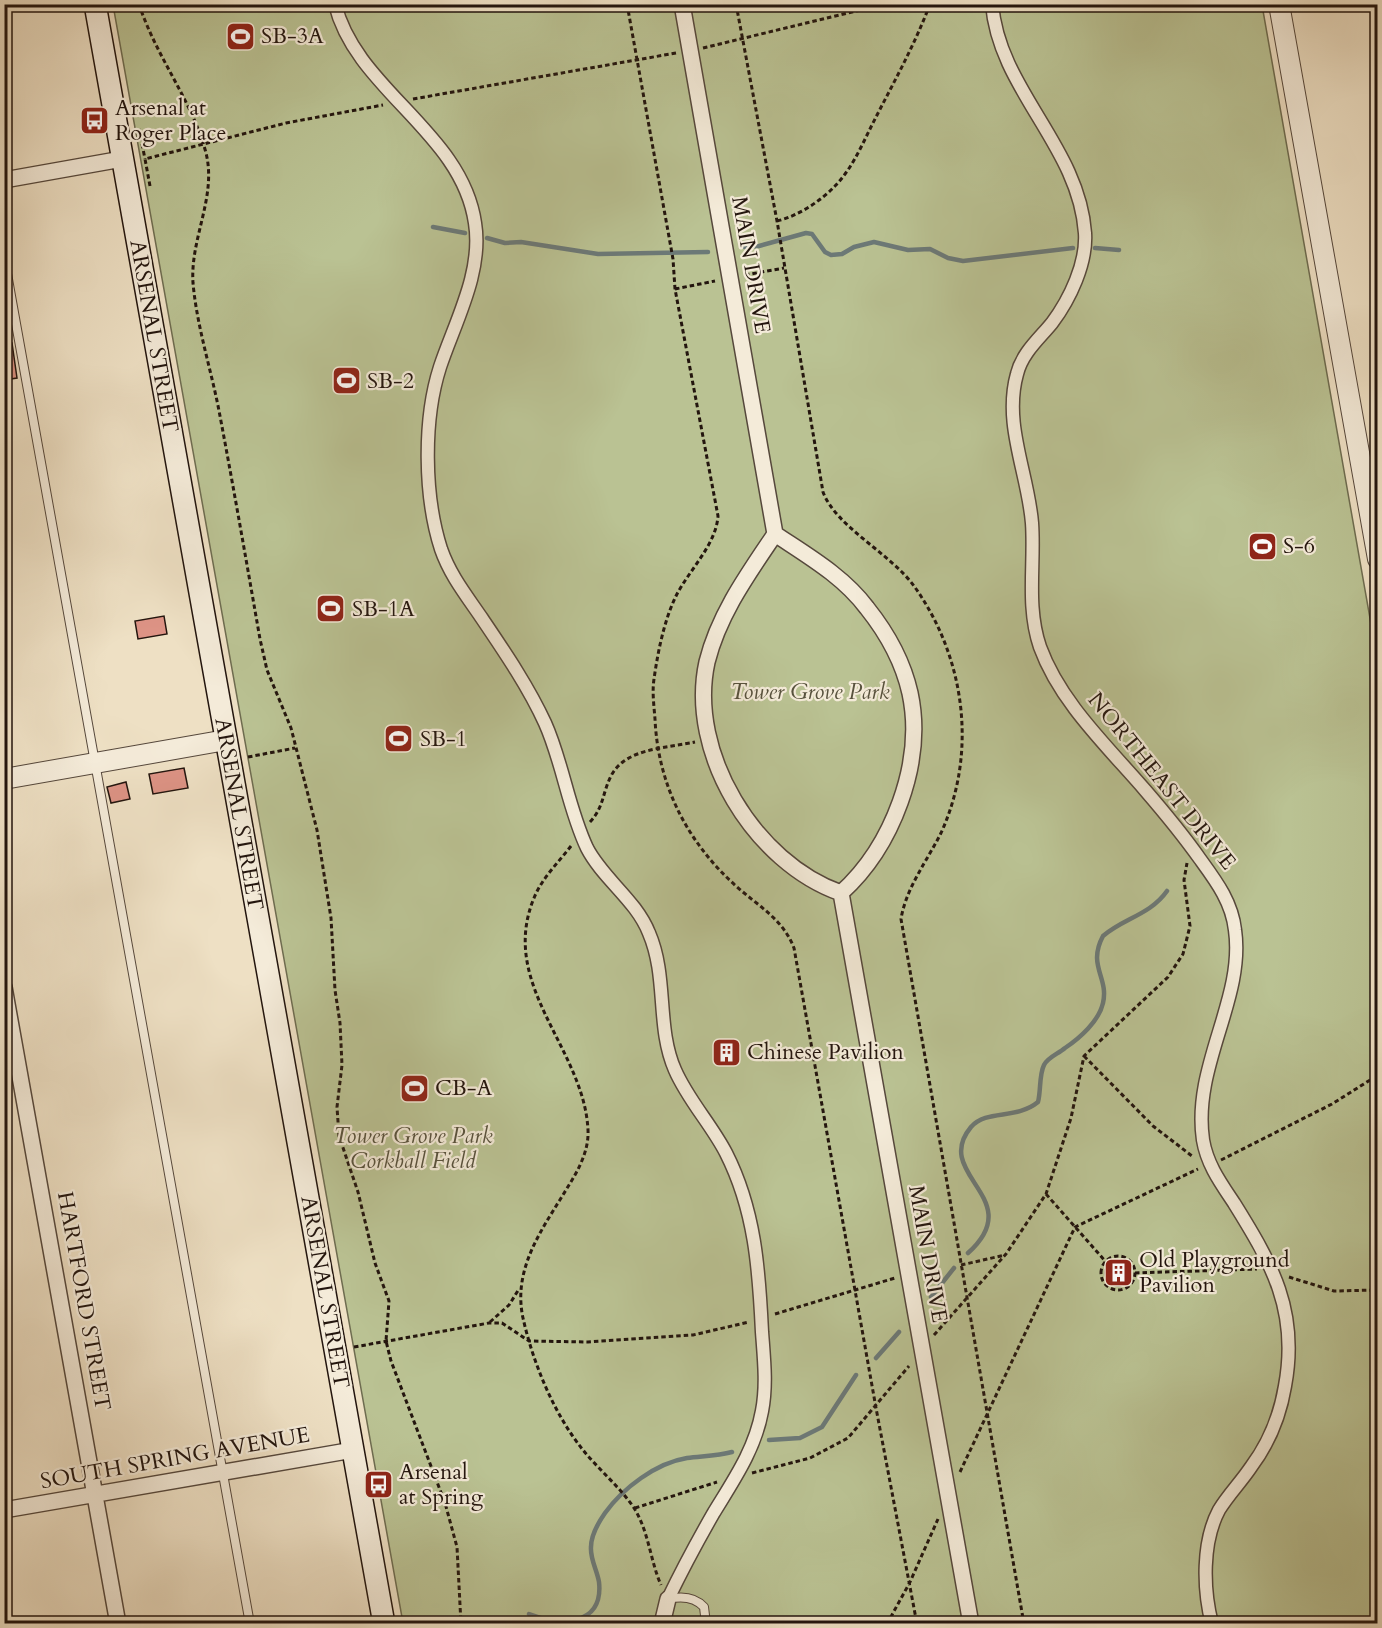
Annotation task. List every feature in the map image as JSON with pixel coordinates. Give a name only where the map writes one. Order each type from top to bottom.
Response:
[{"type":"main road","name":"ARSENAL STREET","points":[[95,4],[384,1623]]},
{"type":"street","points":[[335,4],[348,42],[400,102],[458,176],[472,207],[477,232],[468,288],[430,402],[429,465],[435,528],[454,579],[515,669],[545,723],[581,833],[595,860],[648,930],[659,968],[664,1023],[673,1067],[725,1151],[749,1210],[759,1266],[765,1383],[762,1410],[749,1454],[695,1545],[668,1599],[662,1623]]},
{"type":"street","name":"MAIN DRIVE","points":[[682,4],[775,534]]},
{"type":"street","name":"NORTHEAST DRIVE","points":[[992,4],[996,33],[1003,55],[1061,153],[1076,188],[1085,235],[1080,269],[1067,299],[1054,321],[1027,352],[1017,370],[1013,392],[1012,413],[1032,516],[1032,609],[1035,628],[1048,665],[1072,703],[1100,741],[1145,789],[1194,852],[1228,901],[1236,936],[1233,974],[1205,1076],[1202,1128],[1210,1165],[1273,1269],[1288,1327],[1289,1355],[1285,1388],[1275,1427],[1266,1446],[1226,1501],[1213,1525],[1206,1564],[1206,1586],[1212,1623]]},
{"type":"street","points":[[1279,4],[1370,466],[1377,559]]},
{"type":"street","points":[[4,180],[122,159]]},
{"type":"street","points":[[775,534],[838,576],[867,607],[893,645],[910,694],[912,731],[909,766],[898,806],[882,842],[861,875],[841,893],[823,887],[778,853],[744,819],[722,780],[708,740],[703,703],[707,663],[716,637],[740,585],[775,534]]},
{"type":"street","points":[[4,779],[226,740]]},
{"type":"street","name":"MAIN DRIVE","points":[[841,893],[971,1623]]},
{"type":"street","name":"HARTFORD STREET","points":[[4,987],[118,1623]]},
{"type":"street","name":"SOUTH SPRING AVENUE","points":[[4,1510],[353,1450]]},
{"type":"lane","points":[[4,257],[250,1623]]},
{"type":"lane","points":[[668,1599],[678,1597],[696,1599],[704,1607],[706,1623]]},
{"type":"path","points":[[139,4],[153,42],[196,123],[203,144],[209,184],[193,256],[195,296],[220,414],[267,670],[291,728],[316,830],[331,918],[342,1050],[337,1107],[339,1136],[358,1192],[375,1263],[389,1301],[386,1341],[400,1389],[445,1503],[457,1547],[461,1623]]},
{"type":"path","points":[[627,4],[673,259],[675,289],[718,516],[715,532],[686,578],[666,621],[653,682],[658,749],[666,783],[689,833],[735,885],[785,928],[794,948],[917,1623]]},
{"type":"path","points":[[736,4],[777,221],[820,479],[827,503],[841,519],[890,559],[926,603],[948,645],[959,688],[961,757],[952,803],[941,831],[909,891],[901,919],[1024,1623]]},
{"type":"path","points":[[145,159],[286,123],[637,61],[742,39],[885,4]]},
{"type":"path","points":[[777,221],[794,216],[813,204],[836,185],[854,160],[897,81],[930,4]]},
{"type":"path","points":[[139,129],[150,186]]},
{"type":"path","points":[[489,1323],[509,1305],[520,1287],[531,1249],[576,1174],[587,1147],[589,1132],[581,1091],[566,1053],[537,1002],[528,965],[526,944],[528,921],[534,899],[544,880],[600,812],[612,775],[621,761],[658,749],[708,740]]},
{"type":"path","points":[[248,757],[295,748]]},
{"type":"path","points":[[634,1509],[824,1452],[848,1438],[876,1408],[921,1350],[1006,1254],[1046,1194],[1071,1118],[1084,1056],[1168,977],[1184,954],[1190,926],[1185,870],[1194,852]]},
{"type":"path","points":[[1084,1056],[1153,1125],[1187,1153],[1210,1165]]},
{"type":"path","points":[[887,1623],[910,1581],[928,1535],[948,1500],[1075,1227],[1210,1165],[1332,1104],[1377,1075]]},
{"type":"path","points":[[1046,1194],[1106,1262]]},
{"type":"path","points":[[962,1265],[1006,1254]]},
{"type":"path","points":[[1114,1257],[1125,1258],[1133,1266],[1135,1273],[1129,1286],[1113,1289],[1102,1278],[1102,1268],[1106,1262],[1114,1257]]},
{"type":"path","points":[[1135,1273],[1273,1269],[1326,1289],[1355,1292],[1377,1290]]},
{"type":"path","points":[[354,1347],[489,1323],[502,1323],[529,1341],[693,1335],[762,1318],[908,1274]]},
{"type":"path","points":[[520,1287],[529,1341],[540,1372],[568,1428],[586,1454],[620,1490],[634,1509],[649,1542],[659,1581],[668,1599]]},
{"type":"green space","name":"Tower Grove Park","points":[[113,5],[1262,5],[1377,658],[1377,1623],[403,1623]]},
{"type":"building","points":[[12,343],[17,378],[4,380],[4,344]]},
{"type":"building","points":[[164,616],[167,634],[138,639],[135,621]]},
{"type":"building","points":[[184,768],[188,788],[153,794],[149,774]]},
{"type":"building","points":[[126,782],[130,799],[111,803],[107,787]]},
{"type":"building","name":"Old Playground Pavilion","points":[[1118,1260],[1127,1264],[1131,1273],[1127,1282],[1118,1286],[1109,1282],[1105,1273],[1109,1264]]},
{"type":"waterway","points":[[433,227],[465,233]]},
{"type":"waterway","points":[[744,247],[759,246],[806,233],[812,234],[825,252],[831,255],[842,254],[854,247],[874,242],[908,250],[930,249],[948,258],[963,261],[1073,248]]},
{"type":"waterway","points":[[487,238],[505,243],[521,242],[598,254],[708,252]]},
{"type":"waterway","points":[[1095,248],[1119,250]]},
{"type":"waterway","points":[[968,1253],[984,1234],[989,1217],[985,1202],[962,1159],[962,1144],[971,1127],[985,1118],[1020,1111],[1038,1102],[1041,1073],[1046,1062],[1083,1034],[1101,1010],[1104,994],[1097,955],[1103,936],[1153,906],[1167,891]]},
{"type":"waterway","points":[[931,1297],[954,1268]]},
{"type":"waterway","points":[[876,1358],[899,1332]]},
{"type":"waterway","points":[[769,1440],[800,1438],[822,1427],[856,1375]]},
{"type":"waterway","points":[[529,1614],[565,1621],[587,1615],[594,1608],[599,1597],[599,1582],[591,1551],[592,1538],[595,1529],[612,1504],[641,1478],[664,1465],[687,1458],[732,1452]]},
{"type":"place","name":"SB-3A","points":[[240,36]]},
{"type":"place","name":"Arsenal at Roger Place","points":[[94,121]]},
{"type":"place","name":"SB-2","points":[[346,381]]},
{"type":"place","name":"S-6","points":[[1262,546]]},
{"type":"place","name":"SB-1A","points":[[331,609]]},
{"type":"place","name":"SB-1","points":[[399,739]]},
{"type":"place","name":"Chinese Pavilion","points":[[726,1052]]},
{"type":"place","name":"CB-A","points":[[414,1088]]},
{"type":"place","name":"Old Playground Pavilion","points":[[1118,1273]]},
{"type":"place","name":"Arsenal at Spring","points":[[378,1485]]},
{"type":"park label","name":"Tower Grove Park Corkball Field","points":[[413,1148]]}]
